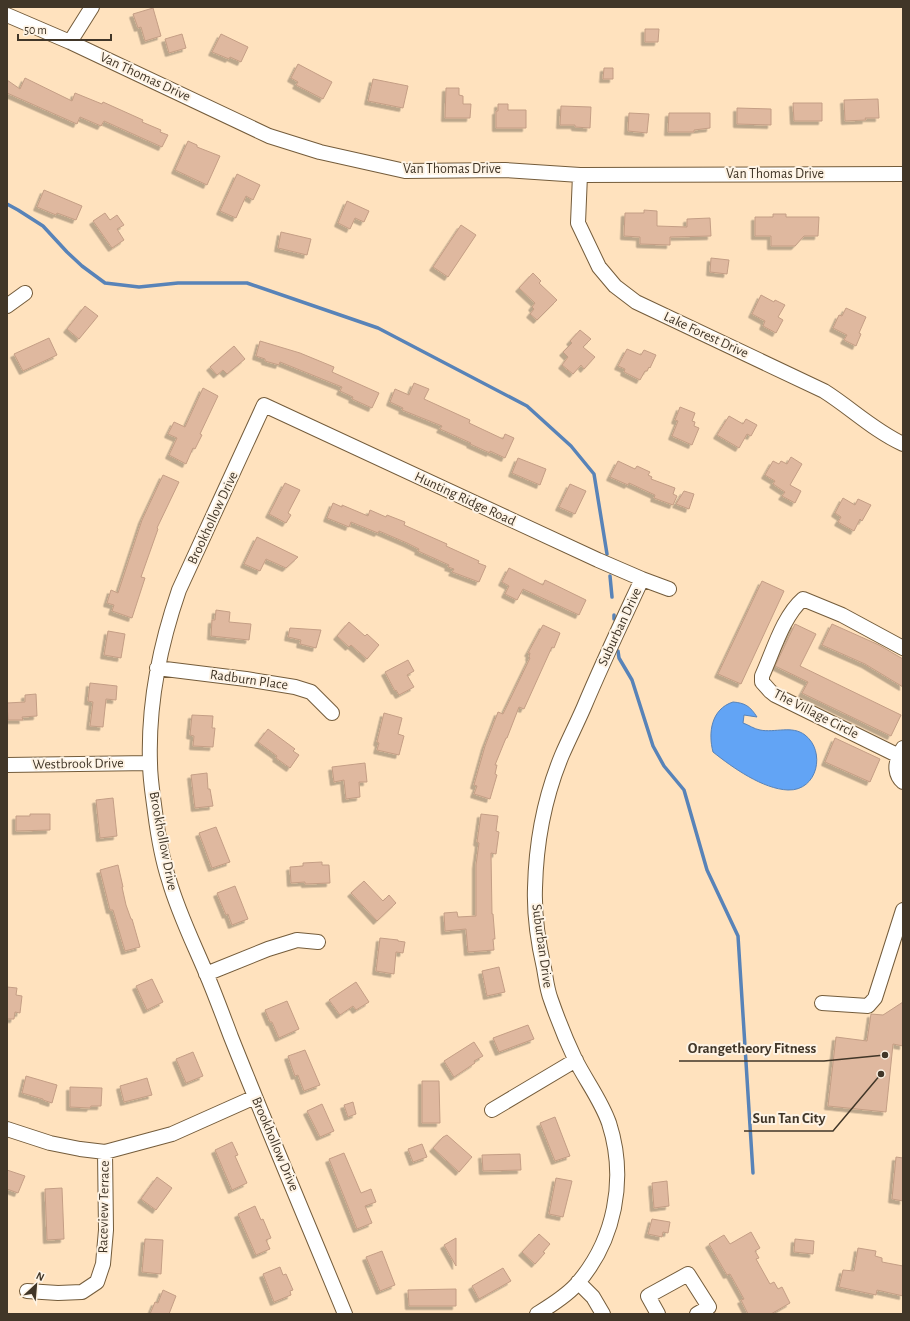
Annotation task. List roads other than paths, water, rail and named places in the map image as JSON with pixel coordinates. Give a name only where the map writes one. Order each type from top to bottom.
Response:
[{"type":"street","points":[[70,42],[92,7]]},
{"type":"street","name":"Van Thomas Drive","points":[[7,15],[70,42],[270,136],[320,152],[405,171],[505,170],[580,175],[903,174]]},
{"type":"street","name":"Lake Forest Drive","points":[[580,175],[578,223],[599,267],[615,286],[636,302],[824,391],[843,402],[882,433],[903,444]]},
{"type":"street","points":[[7,306],[25,293]]},
{"type":"street","name":"Hunting Ridge Road","points":[[264,405],[598,560],[669,589]]},
{"type":"street","name":"Brookhollow Drive","points":[[264,405],[179,590],[171,612],[153,693],[150,763],[157,825],[168,879],[183,922],[206,974],[345,1314]]},
{"type":"street","name":"Suburban Drive","points":[[537,1314],[553,1304],[574,1287],[586,1273],[600,1248],[609,1228],[617,1188],[617,1165],[615,1147],[608,1122],[599,1100],[576,1060],[550,997],[540,949],[536,920],[535,888],[537,856],[552,783],[562,755],[642,579]]},
{"type":"street","name":"The Village Circle","points":[[901,752],[775,695],[762,682],[762,676],[792,610],[803,599],[842,615],[903,648]]},
{"type":"street","name":"Radburn Place","points":[[158,668],[295,687],[311,692],[332,713]]},
{"type":"street","points":[[901,752],[896,764],[896,771],[900,780],[903,782]]},
{"type":"street","name":"Westbrook Drive","points":[[7,765],[150,763]]},
{"type":"street","points":[[822,1003],[868,1006],[875,998],[903,910]]},
{"type":"street","points":[[206,974],[268,949],[297,940],[318,942]]},
{"type":"street","points":[[492,1110],[576,1060]]},
{"type":"street","points":[[7,1129],[50,1143],[105,1152],[172,1134],[255,1097]]},
{"type":"street","name":"Raceview Terrace","points":[[27,1292],[82,1292],[97,1282],[104,1264],[106,1230],[105,1152]]},
{"type":"street","points":[[658,1314],[648,1296],[688,1274],[709,1307],[697,1314]]},
{"type":"street","points":[[578,1282],[593,1297],[603,1314]]},
{"type":"water","points":[[733,702],[741,703],[747,706],[757,717],[744,715],[743,723],[756,729],[766,731],[795,730],[805,735],[812,742],[817,760],[816,769],[806,784],[798,789],[788,790],[769,786],[739,771],[713,752],[711,730],[713,722],[720,710]]},
{"type":"waterway","points":[[7,204],[43,226],[82,266],[105,283],[139,287],[178,283],[247,283],[378,328],[527,406],[571,446],[594,474],[607,554]]},
{"type":"waterway","points":[[610,576],[612,597]]},
{"type":"waterway","points":[[618,651],[619,658],[632,680],[653,746],[664,766],[684,790],[707,870],[738,936],[753,1173]]},
{"type":"place","name":"Orangetheory Fitness","points":[[885,1055]]},
{"type":"place","name":"Sun Tan City","points":[[881,1074]]}]
